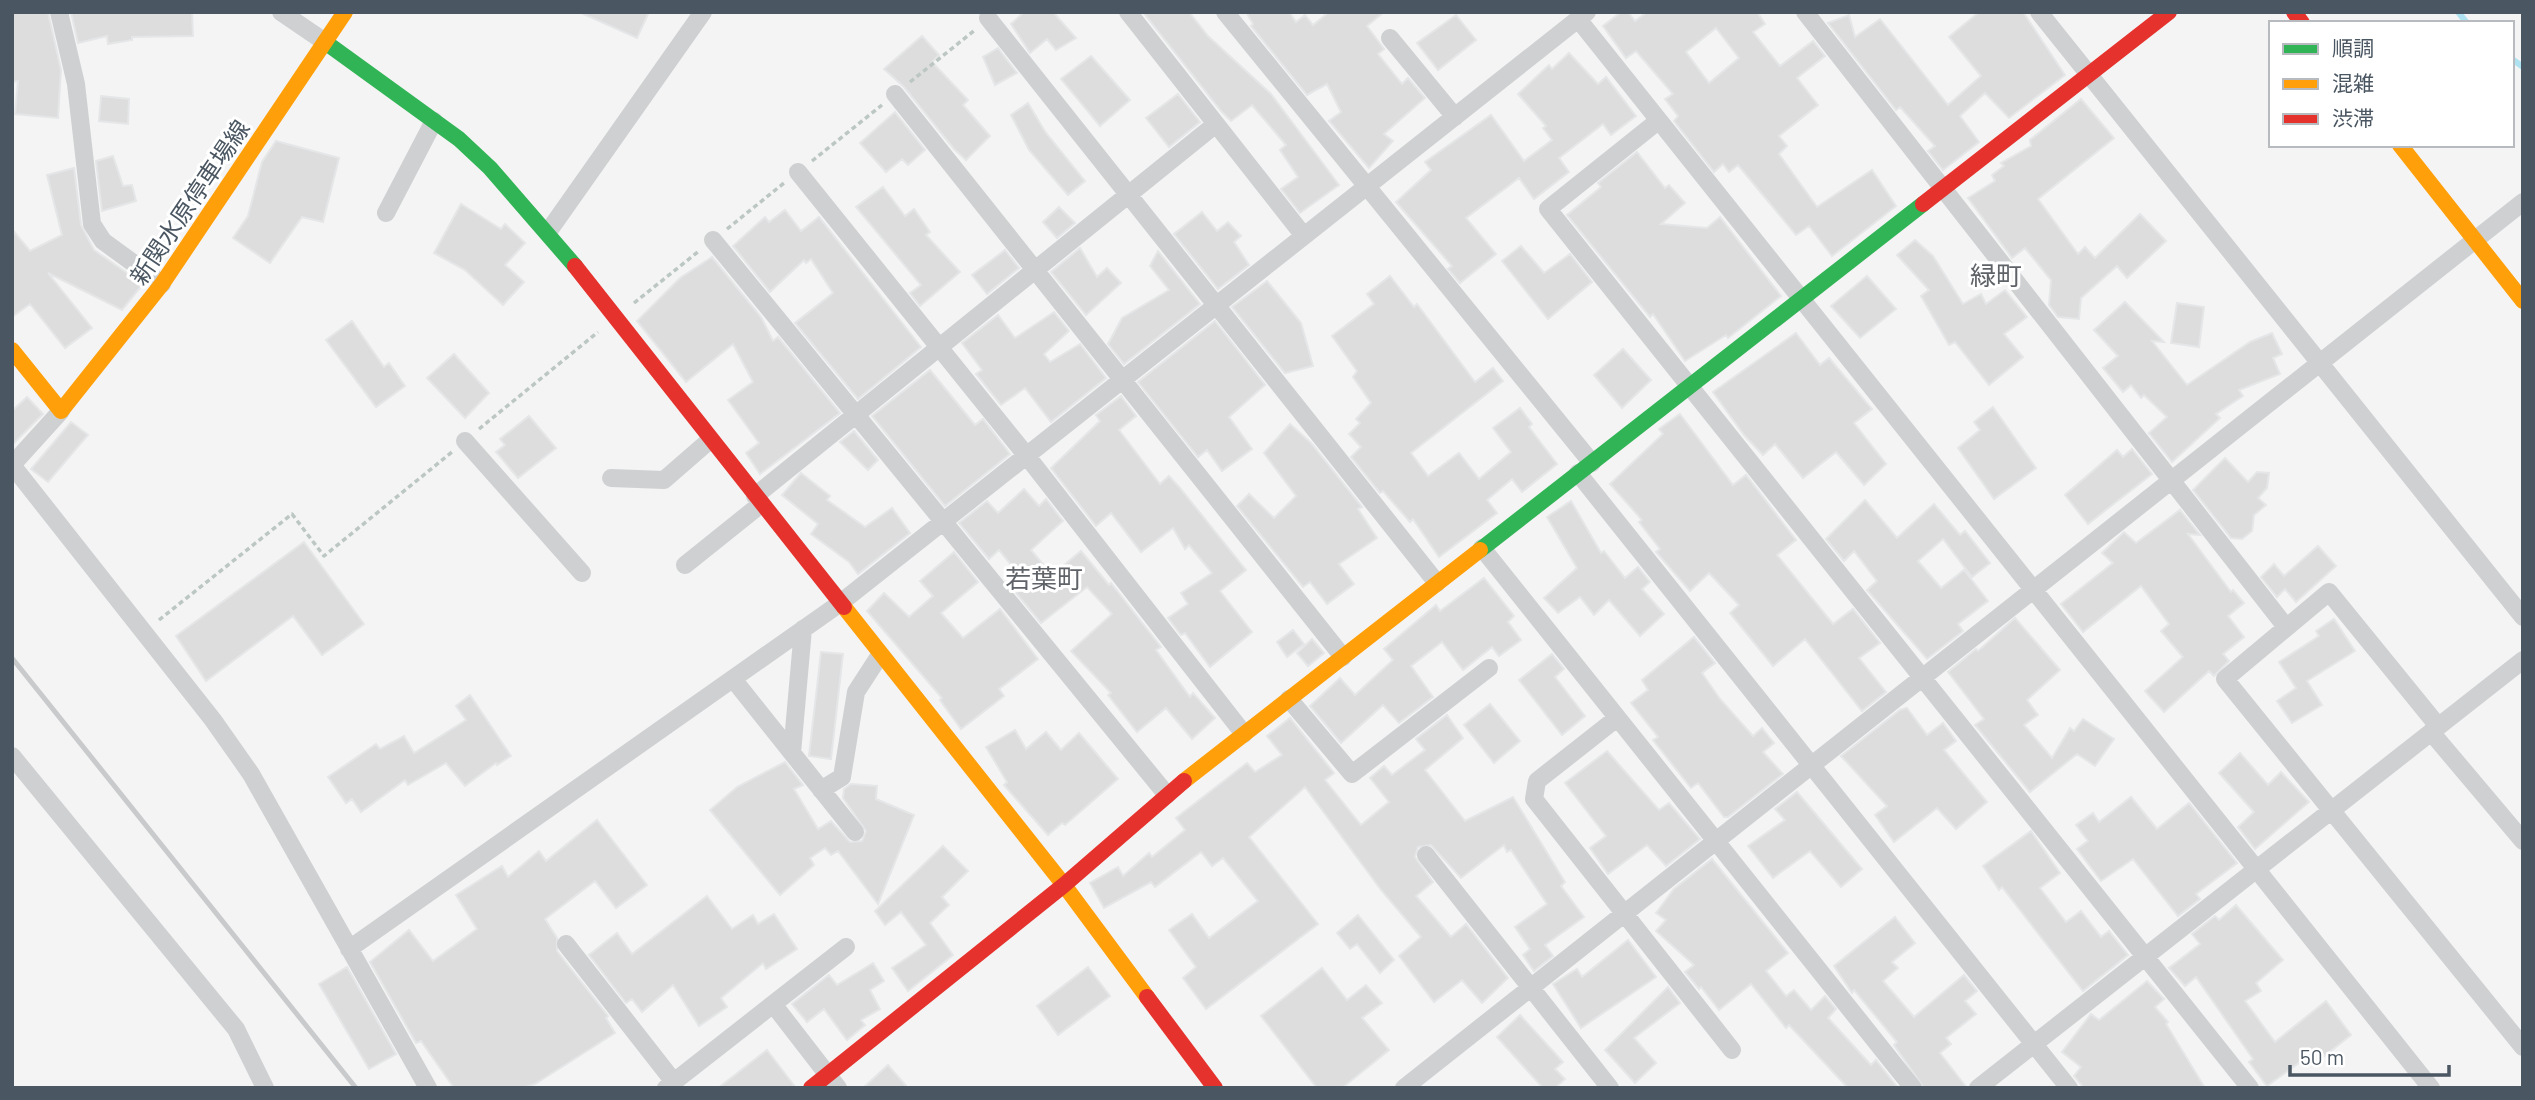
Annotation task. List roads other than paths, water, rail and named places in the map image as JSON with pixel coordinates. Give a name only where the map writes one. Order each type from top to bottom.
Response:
[{"type":"street","points":[[59,12],[76,84],[92,224],[103,241],[162,284]]},
{"type":"street","points":[[281,12],[434,121],[490,168],[548,232],[839,604],[1064,885],[1215,1088]]},
{"type":"street","name":"新関水原停車場線","points":[[61,411],[162,284],[345,12]]},
{"type":"street","points":[[548,232],[703,12]]},
{"type":"street","points":[[1128,12],[1304,236]]},
{"type":"street","points":[[1225,12],[1367,186],[1811,765],[2069,1088]]},
{"type":"street","points":[[1805,12],[2286,626]]},
{"type":"street","points":[[2039,12],[2523,617]]},
{"type":"street","points":[[811,1088],[834,1081],[1167,795],[2169,12]]},
{"type":"street","points":[[349,950],[839,604],[1582,16],[1658,121],[2431,1088]]},
{"type":"street","points":[[988,18],[1437,583]]},
{"type":"street","points":[[1390,38],[1455,117]]},
{"type":"street","points":[[895,94],[1343,657]]},
{"type":"street","points":[[386,214],[434,121]]},
{"type":"street","points":[[1658,121],[1548,209],[2250,1088]]},
{"type":"street","points":[[685,565],[856,414],[1216,124]]},
{"type":"street","points":[[2402,147],[2523,300]]},
{"type":"street","points":[[798,172],[1244,734]]},
{"type":"street","points":[[1404,1088],[2523,202]]},
{"type":"street","points":[[713,240],[1167,795]]},
{"type":"street","points":[[12,350],[61,411],[12,465],[213,720],[250,774],[428,1088]]},
{"type":"street","points":[[611,478],[664,480],[710,440]]},
{"type":"street","points":[[465,441],[582,573]]},
{"type":"street","points":[[1482,548],[1913,1088]]},
{"type":"street","points":[[2523,841],[2329,592],[2225,678],[2523,1048]]},
{"type":"street","points":[[792,754],[803,629]]},
{"type":"street","points":[[821,790],[842,777],[856,692],[880,655]]},
{"type":"street","points":[[1289,699],[1352,774],[1489,668]]},
{"type":"street","points":[[1978,1088],[2434,729],[2520,668]]},
{"type":"street","points":[[733,679],[855,832]]},
{"type":"street","points":[[1617,718],[1536,781],[1534,799],[1732,1050]]},
{"type":"street","points":[[12,756],[236,1029],[265,1088]]},
{"type":"street","points":[[1426,855],[1610,1088]]},
{"type":"street","points":[[566,944],[670,1085],[846,947]]},
{"type":"street","points":[[773,1004],[834,1081]]},
{"type":"waterway","points":[[2458,12],[2465,21]]},
{"type":"waterway","points":[[2514,60],[2523,67]]},
{"type":"railway","points":[[12,658],[356,1088]]},
{"type":"district","name":"緑町","points":[[1996,274]]},
{"type":"district","name":"若葉町","points":[[1044,577]]}]
